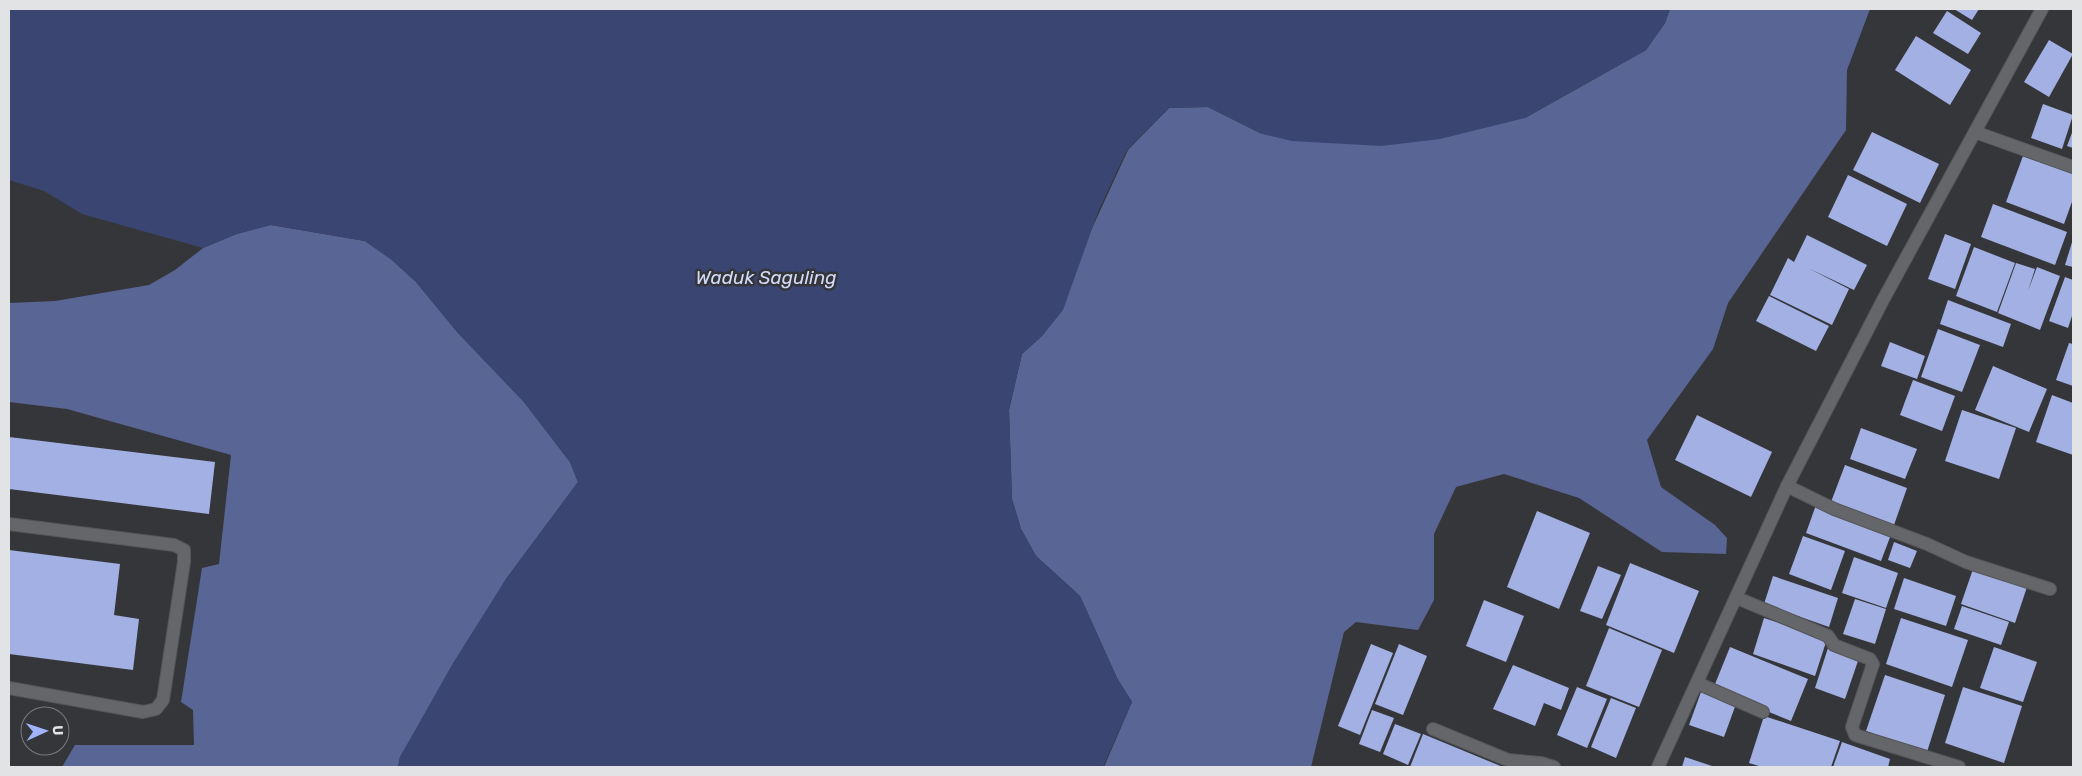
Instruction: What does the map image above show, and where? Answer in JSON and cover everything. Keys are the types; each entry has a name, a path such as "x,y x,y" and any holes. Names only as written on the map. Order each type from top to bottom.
{"street":[{"path":"1658,767 1787,486 1883,300 2042,9"},
{"path":"1974,132 2073,167"},
{"path":"1787,486 1834,509 1927,544 1966,562 2050,589"},
{"path":"9,524 174,544 184,550 184,562 164,700 156,709 143,712 9,688"},
{"path":"1736,598 1828,636 1834,645 1870,660 1873,664 1852,727 1855,735 1959,767"},
{"path":"1697,684 1762,712"},
{"path":"1433,729 1508,760 1541,763 1554,767"}],"shaded area":[{"path":"1670,9 1870,9 1847,70 1846,130 1728,303 1713,349 1647,440 1661,487 1715,525 1727,538 1726,554 1662,552 1579,498 1504,474 1456,487 1434,534 1434,600 1418,630 1356,622 1344,632 1311,767 1104,767 1132,702 1117,678 1080,596 1036,556 1021,529 1012,499 1009,410 1022,354 1043,335 1128,150 1169,108 1208,107 1262,134 1525,118 1646,50 1665,23"},
{"path":"271,225 365,241 392,260 416,282 458,333 524,402 570,462 578,482 506,579 400,757 398,767 62,767 75,745 194,745 193,710 181,702 202,568 219,564 231,455 67,409 9,402 9,303 55,301 149,285 175,270 203,248 236,234"}],"water":[{"name":"Waduk Saguling","path":"9,9 1670,9 1665,23 1646,50 1525,118 1440,139 1381,146 1292,141 1262,134 1208,107 1169,108 1127,150 1098,212 1063,310 1043,335 1022,354 1009,410 1012,499 1021,529 1036,556 1080,596 1117,678 1132,702 1103,767 398,767 400,757 453,663 506,579 578,482 570,462 524,402 458,333 416,282 392,260 365,241 271,225 237,234 203,248 82,214 44,191 9,180"}],"building":[{"path":"1954,9 1979,9 1972,20"},
{"path":"1947,11 1981,33 1968,54 1933,33"},
{"path":"1916,36 1971,70 1950,105 1895,70"},
{"path":"2049,40 2073,54 2049,97 2024,82"},
{"path":"2043,104 2073,115 2062,149 2031,138"},
{"path":"2073,130 2073,148 2067,146"},
{"path":"1872,132 1939,164 1920,203 1853,170"},
{"path":"2023,156 2073,174 2073,199 2064,224 2006,202"},
{"path":"1848,175 1907,204 1887,246 1828,217"},
{"path":"1993,204 2067,232 2055,265 1981,237"},
{"path":"1945,234 1971,244 1955,289 1928,279"},
{"path":"1807,235 1867,265 1854,290 1808,268 1849,289 1832,325 1770,295 1788,258 1794,262"},
{"path":"2073,239 2073,267 2065,265"},
{"path":"1974,247 2015,263 1997,312 1956,296"},
{"path":"2016,263 2035,269 2028,291 2037,267 2060,276 2040,330 1998,313"},
{"path":"2065,277 2073,280 2073,313 2068,328 2049,321"},
{"path":"1769,296 1829,326 1816,351 1756,321"},
{"path":"1948,300 2011,324 2003,347 1940,324"},
{"path":"1938,329 1980,345 1962,392 1921,377"},
{"path":"1890,342 1925,356 1917,379 1881,366"},
{"path":"2069,343 2073,344 2073,386 2056,380"},
{"path":"1993,366 2047,389 2029,432 1975,410"},
{"path":"1913,380 1955,396 1942,431 1900,415"},
{"path":"2052,395 2073,403 2073,455 2036,442"},
{"path":"1962,410 2016,428 1999,479 1945,461"},
{"path":"1697,415 1772,452 1751,497 1675,460"},
{"path":"1861,428 1917,449 1905,479 1850,459"},
{"path":"9,437 215,462 209,514 9,489"},
{"path":"1845,465 1907,488 1894,525 1831,502"},
{"path":"1816,505 1892,532 1881,561 1806,533"},
{"path":"1537,511 1590,533 1559,609 1507,587"},
{"path":"1803,536 1845,551 1831,590 1789,574"},
{"path":"1894,542 1917,551 1910,568 1888,560"},
{"path":"9,550 120,564 114,615 139,619 133,670 9,654"},
{"path":"1854,557 1898,573 1886,608 1842,593"},
{"path":"1630,563 1699,591 1674,653 1606,625"},
{"path":"1598,566 1621,575 1602,619 1580,611"},
{"path":"1973,569 2027,587 2015,623 1961,604"},
{"path":"1773,576 1838,598 1829,627 1764,604"},
{"path":"1904,578 1956,596 1946,626 1894,609"},
{"path":"1855,599 1886,609 1875,644 1843,634"},
{"path":"1484,600 1524,616 1506,662 1466,646"},
{"path":"1962,606 2009,622 2001,645 1954,629"},
{"path":"1764,618 1827,639 1815,676 1753,654"},
{"path":"1901,618 1968,640 1952,687 1886,664"},
{"path":"1609,628 1662,650 1639,707 1586,686"},
{"path":"1371,644 1393,653 1360,735 1338,726"},
{"path":"1399,644 1427,656 1403,715 1375,704"},
{"path":"1730,647 1808,679 1791,721 1713,689"},
{"path":"1994,647 2037,662 2023,702 1980,688"},
{"path":"1828,648 1859,658 1845,699 1815,688"},
{"path":"1513,665 1569,688 1561,710 1544,703 1535,726 1493,709"},
{"path":"1885,675 1945,695 1927,752 1866,731"},
{"path":"1577,687 1607,699 1587,748 1557,735"},
{"path":"1963,687 2022,706 2004,763 1945,743"},
{"path":"1701,692 1736,704 1724,737 1689,725"},
{"path":"1611,698 1636,708 1616,758 1591,747"},
{"path":"1372,710 1394,718 1380,752 1359,744"},
{"path":"1764,716 1840,741 1831,767 1762,767 1749,763"},
{"path":"1395,724 1421,734 1408,765 1383,754"},
{"path":"1423,734 1503,767 1410,767"},
{"path":"1842,742 1890,759 1888,767 1833,767"},
{"path":"1685,757 1715,767 1682,767"}]}
